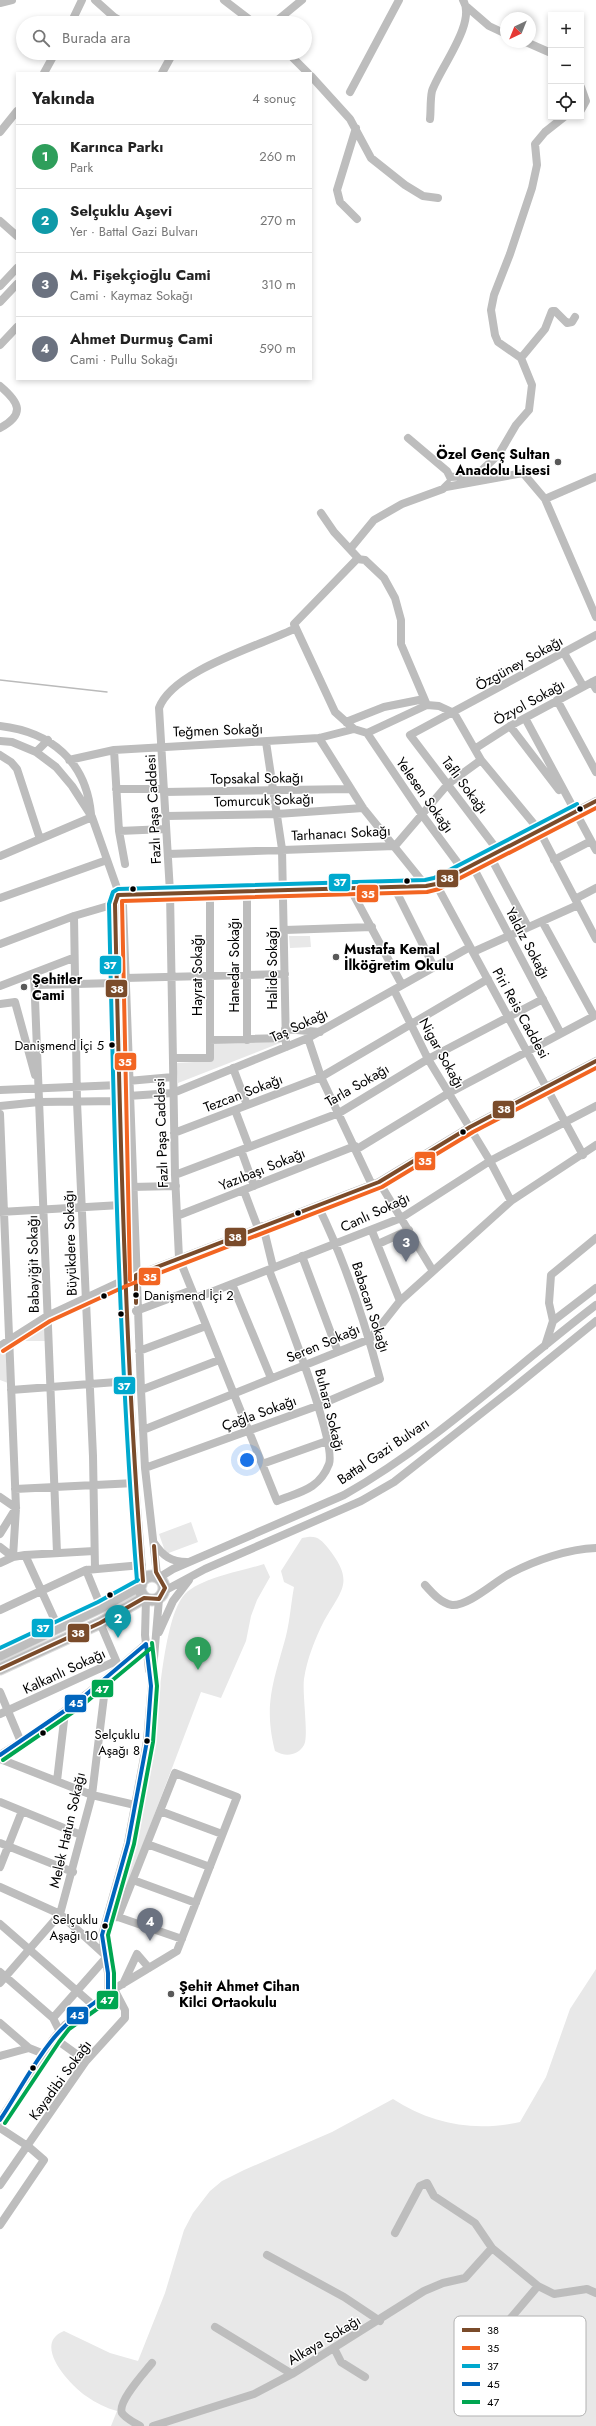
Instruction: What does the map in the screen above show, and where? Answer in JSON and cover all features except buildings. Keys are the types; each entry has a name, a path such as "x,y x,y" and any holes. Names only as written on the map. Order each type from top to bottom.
{"main road":[{"path":"0,1655 101,1607 142,1583 150,1576 159,1576 162,1595 145,1599 100,1623 0,1669"},
{"path":"142,1583 140,1590 145,1599"}],"street":[{"path":"0,3 12,0"},
{"path":"74,16 82,0"},
{"path":"95,0 113,16"},
{"path":"224,0 245,16"},
{"path":"283,16 302,0"},
{"path":"350,92 399,0"},
{"path":"465,4 489,26 500,31"},
{"path":"430,119 432,92 466,21 465,4"},
{"path":"536,46 548,52"},
{"path":"45,72 51,60"},
{"path":"163,72 169,60"},
{"path":"295,60 307,72"},
{"path":"312,77 356,128 359,139 371,158 388,173 423,196 438,198"},
{"path":"584,95 586,101 584,105"},
{"path":"0,132 15,117"},
{"path":"450,477 468,476 479,473 499,454 516,425 529,410 532,385 521,358 498,342 495,335 491,310 494,294 510,254 532,188 537,165 536,144 544,132 560,120"},
{"path":"356,128 337,190 340,202 357,219"},
{"path":"0,221 16,235"},
{"path":"0,286 16,269"},
{"path":"0,302 16,285"},
{"path":"521,358 545,329 552,311 556,311 567,323 572,322 575,317"},
{"path":"0,345 16,328"},
{"path":"0,386 16,403 17,410 11,422 0,428"},
{"path":"408,438 447,471 450,477 446,487"},
{"path":"351,548 374,520 402,504 446,487 523,473 545,499 596,617"},
{"path":"545,499 596,477"},
{"path":"321,513 334,532 360,559 367,562 384,578 395,598 401,620 401,644 426,702"},
{"path":"360,559 354,561 294,624 335,712 354,729 368,733 426,702"},
{"name":"Fazlı Paşa Caddesi","path":"277,1501 179,1258 172,1058 170,892 163,746 159,727 160,708 168,692 195,672 296,628"},
{"name":"Özgüney Sokağı","path":"410,735 454,713 596,635"},
{"path":"564,652 583,686"},
{"name":"Özyol Sokağı","path":"476,748 510,726 583,686 595,683"},
{"path":"558,700 596,772"},
{"path":"346,722 384,707 426,702 454,713 476,748 481,760 539,830 595,935"},
{"path":"525,718 578,810 596,850"},
{"path":"0,726 30,731 48,740 70,760 82,776 87,789 92,816 118,895 123,905 131,1187 140,1390 145,1468 159,1576"},
{"path":"510,726 578,810"},
{"name":"Teğmen Sokağı","path":"70,760 114,750 319,738 354,729"},
{"name":"Yelesen Sokağı","path":"368,733 423,816 463,870"},
{"name":"Taflı Sokağı","path":"410,735 498,852"},
{"path":"319,738 363,808 426,886"},
{"path":"36,752 48,740"},
{"path":"0,741 12,742 36,752 56,767 72,786 92,816"},
{"name":"Halide Sokağı","path":"266,742 282,849 285,930 286,1047"},
{"path":"114,750 119,831 125,864"},
{"path":"0,755 11,762 17,769 40,839"},
{"name":"Tarhanacı Sokağı","path":"168,854 395,846 423,816 448,784 481,760"},
{"name":"Topsakal Sokağı","path":"116,789 273,791 351,789"},
{"path":"118,895 170,892 426,886 436,884 596,800"},
{"name":"Tomurcuk Sokağı","path":"166,816 277,814 363,808"},
{"path":"0,856 92,816"},
{"path":"119,831 166,830"},
{"path":"554,860 591,841"},
{"path":"490,856 528,927"},
{"path":"0,898 107,860"},
{"name":"Yaldız Sokağı","path":"472,865 560,1032"},
{"name":"Piri Reis Caddesi","path":"436,884 566,1121 583,1155"},
{"path":"394,887 434,967"},
{"path":"350,888 402,985"},
{"name":"Taş Sokağı","path":"128,1096 173,1093 308,1038 434,967 471,949 510,935 542,921 577,902 596,888"},
{"name":"Hanedar Sokağı","path":"247,890 247,1040"},
{"name":"Hayrat Sokağı","path":"172,1058 210,1058 210,891"},
{"path":"118,895 115,904 116,983 124,1280 142,1583"},
{"path":"0,944 74,916 115,904"},
{"name":"Büyükdere Sokağı","path":"74,916 73,958 76,1102 83,1208 95,1569"},
{"path":"542,921 595,1015"},
{"path":"285,930 372,927"},
{"path":"0,986 73,958"},
{"name":"Babayiğit Sokağı","path":"34,974 36,985 38,1088 45,1210 47,1316 57,1554"},
{"path":"125,978 285,974"},
{"name":"Tezcan Sokağı","path":"174,1133 321,1077 488,979"},
{"path":"36,985 116,983"},
{"name":"Nigar Sokağı","path":"394,990 428,1059 470,1126 511,1201"},
{"name":"Tarla Sokağı","path":"175,1175 339,1113 428,1059 543,999"},
{"path":"0,1004 15,1002 38,1088"},
{"name":"Yazıbaşı Sokağı","path":"177,1216 356,1147 449,1093 560,1032 595,1015"},
{"path":"285,1029 320,1032"},
{"path":"210,1040 286,1038"},
{"path":"308,1038 321,1077 356,1147 376,1183 410,1230 433,1271"},
{"path":"0,1346 47,1316 124,1280 376,1183 470,1126 546,1085 596,1061"},
{"path":"233,1068 247,1105"},
{"path":"128,1081 173,1077"},
{"path":"0,1090 119,1085"},
{"path":"0,1106 39,1102 119,1100"},
{"name":"Canlı Sokağı","path":"136,1311 232,1284 302,1256 372,1231 401,1218 490,1161 596,1106"},
{"path":"235,1110 254,1186"},
{"path":"0,1114 3,1248 9,1340 16,1508 13,1557"},
{"name":"Seren Sokağı","path":"143,1430 370,1339 400,1301 511,1201 596,1146"},
{"path":"131,1187 176,1186"},
{"name":"Buhara Sokağı","path":"244,1191 260,1227 271,1269 305,1366 327,1441 329,1463 314,1487 277,1501"},
{"path":"2,1212 122,1205"},
{"name":"Babacan Sokağı","path":"318,1206 336,1244 370,1339 380,1379"},
{"path":"378,1244 410,1230"},
{"path":"372,1231 400,1301"},
{"path":"544,1347 553,1321 549,1303 551,1275 596,1238"},
{"path":"302,1256 338,1352"},
{"path":"232,1284 271,1378"},
{"path":"553,1321 596,1288"},
{"name":"Battal Gazi Bulvarı","path":"159,1576 344,1495 371,1480 458,1418 596,1305"},
{"name":"Battal Gazi Bulvarı","path":"162,1595 195,1574 361,1501 394,1482 596,1320"},
{"path":"139,1351 206,1326"},
{"path":"140,1390 219,1360"},
{"name":"Çağla Sokağı","path":"145,1468 317,1406 380,1379"},
{"path":"11,1390 130,1381"},
{"path":"262,1464 327,1441"},
{"path":"15,1489 135,1483"},
{"path":"0,1497 16,1508"},
{"path":"0,1534 16,1508"},
{"path":"154,1543 167,1558 177,1562 190,1562"},
{"path":"0,1547 13,1557"},
{"path":"425,1586 436,1597 445,1602 460,1604 505,1576 530,1564 574,1551 596,1548"},
{"path":"0,1563 13,1557 25,1555 94,1551"},
{"path":"25,1555 58,1627"},
{"path":"0,1610 86,1570 142,1565"},
{"path":"86,1570 101,1607"},
{"path":"155,1642 165,1616 173,1601 195,1574"},
{"path":"112,1989 104,1957 102,1935 128,1843 136,1805 147,1741 155,1642 162,1595"},
{"path":"145,1599 146,1644 151,1686"},
{"path":"100,1623 118,1665"},
{"path":"0,1755 65,1712 106,1680 118,1665 146,1644"},
{"name":"Kalkanlı Sokağı","path":"0,1714 118,1665"},
{"name":"Melek Hatun Sokağı","path":"60,1914 73,1872 92,1795 106,1680"},
{"path":"0,1692 21,1742"},
{"path":"57,1781 65,1712"},
{"path":"0,1759 92,1795 136,1805"},
{"path":"0,2120 65,2025 105,1996 112,1989 124,1984 177,1950 236,1797 175,1773 118,1917"},
{"path":"0,1802 81,1835"},
{"path":"0,1867 22,1811"},
{"path":"160,1811 222,1834"},
{"path":"0,1843 73,1872"},
{"path":"147,1844 210,1867"},
{"path":"133,1880 196,1903"},
{"path":"0,1887 60,1914 104,1957"},
{"path":"60,1914 2,1977 53,2018 57,2035 86,2061"},
{"path":"107,1918 118,1917 182,1938"},
{"path":"0,1924 93,2005"},
{"path":"124,1984 137,1954 150,1968"},
{"path":"53,2018 104,1957"},
{"name":"Kayadibi Sokağı","path":"0,2186 29,2147 86,2061 125,2018 125,2010 112,1989"},
{"path":"0,2023 29,2048 44,2054"},
{"path":"0,2056 29,2048"},
{"path":"0,2128 29,2147 43,2158 44,2162 0,2225"},
{"path":"395,2233 420,2186 426,2183 434,2196 475,2223 492,2248 538,2286 554,2294 587,2289 596,2293"},
{"name":"Alkaya Sokağı","path":"153,2426 254,2394 292,2374 380,2321 424,2291 465,2278 492,2248"},
{"path":"267,2255 344,2297 380,2321"},
{"path":"513,2316 538,2286"},
{"path":"215,2327 292,2374"},
{"path":"334,2348 341,2362 365,2378"},
{"path":"140,2426 124,2416 122,2408 126,2397 152,2363"}],"shaded area":[{"path":"289,936 310,936 311,947 290,948"},
{"path":"280,1041 280,1043 178,1083 176,1063 213,1061 214,1043"},
{"path":"44,1321 47,1341 16,1341 16,1339"},
{"path":"7,1343 8,1383 0,1380 0,1347"},
{"path":"191,1522 198,1542 166,1554 159,1534"},
{"path":"302,1538 317,1538 328,1548 341,1569 343,1585 336,1601 324,1621 307,1664 304,1679 306,1733 304,1745 295,1753 287,1755 275,1751 270,1720 270,1706 274,1680 287,1630 294,1587 284,1582 281,1571"},
{"path":"264,1564 270,1577 257,1600 251,1616 246,1641 221,1698 201,1692 118,1910 115,1914 144,1797 152,1757 166,1647 177,1606 185,1594 192,1588 211,1579"},
{"path":"596,1969 596,2426 111,2426 117,2411 101,2405 79,2391 57,2365 51,2345 55,2337 64,2331 110,2353 138,2361 165,2293 184,2230 193,2213 210,2191 222,2181 332,2132 393,2099 422,2115 454,2124 486,2126 520,2122 546,2077 570,2009"}],"waterway":[{"path":"0,680 107,692"}],"transit line":[{"name":"38","path":"143,1581 132,1412 124,1243 115,904 118,895 426,886 436,884 596,801"},
{"name":"37","path":"137,1581 126,1412 118,1243 109,904 113,892 118,889 425,880 434,878 577,804"},
{"name":"35","path":"130,1280 122,901 427,892 439,889 596,808"},
{"name":"38","path":"136,1303 136,1275 379,1182 470,1127 596,1061"},
{"name":"35","path":"3,1351 50,1321 126,1286 382,1187 473,1132 596,1068"},
{"name":"38","path":"0,1669 100,1623 144,1598 159,1599 165,1588 156,1572 154,1546"},
{"name":"37","path":"0,1648 98,1602 138,1580"},
{"name":"47","path":"5,2123 69,2029 104,2004 114,1992 114,1973 108,1935 134,1844 153,1742 157,1686 152,1643"},
{"name":"45","path":"0,1755 76,1703 146,1644"},
{"name":"45","path":"0,2120 39,2058 56,2035 70,2021 108,1991 108,1973 102,1935 128,1843 147,1741 151,1686 146,1644"},
{"name":"47","path":"3,1760 79,1708 150,1649"}],"place":[{"name":"Özel Genç Sultan Anadolu Lisesi","path":"558,462"},
{"name":"Mustafa Kemal İlköğretim Okulu","path":"336,957"},
{"name":"Şehitler Cami","path":"24,987"},
{"name":"Danişmend İçi 5","path":"112,1045"},
{"name":"M. Fişekçioğlu Cami","path":"406,1262"},
{"name":"Danişmend İçi 2","path":"136,1295"},
{"name":"Selçuklu Aşevi","path":"118,1638"},
{"name":"Karınca Parkı","path":"198,1670"},
{"name":"Selçuklu Aşağı 8","path":"147,1741"},
{"name":"Selçuklu Aşağı 10","path":"105,1926"},
{"name":"Ahmet Durmuş Cami","path":"150,1941"},
{"name":"Şehit Ahmet Cihan Kilci Ortaokulu","path":"171,1994"}]}
